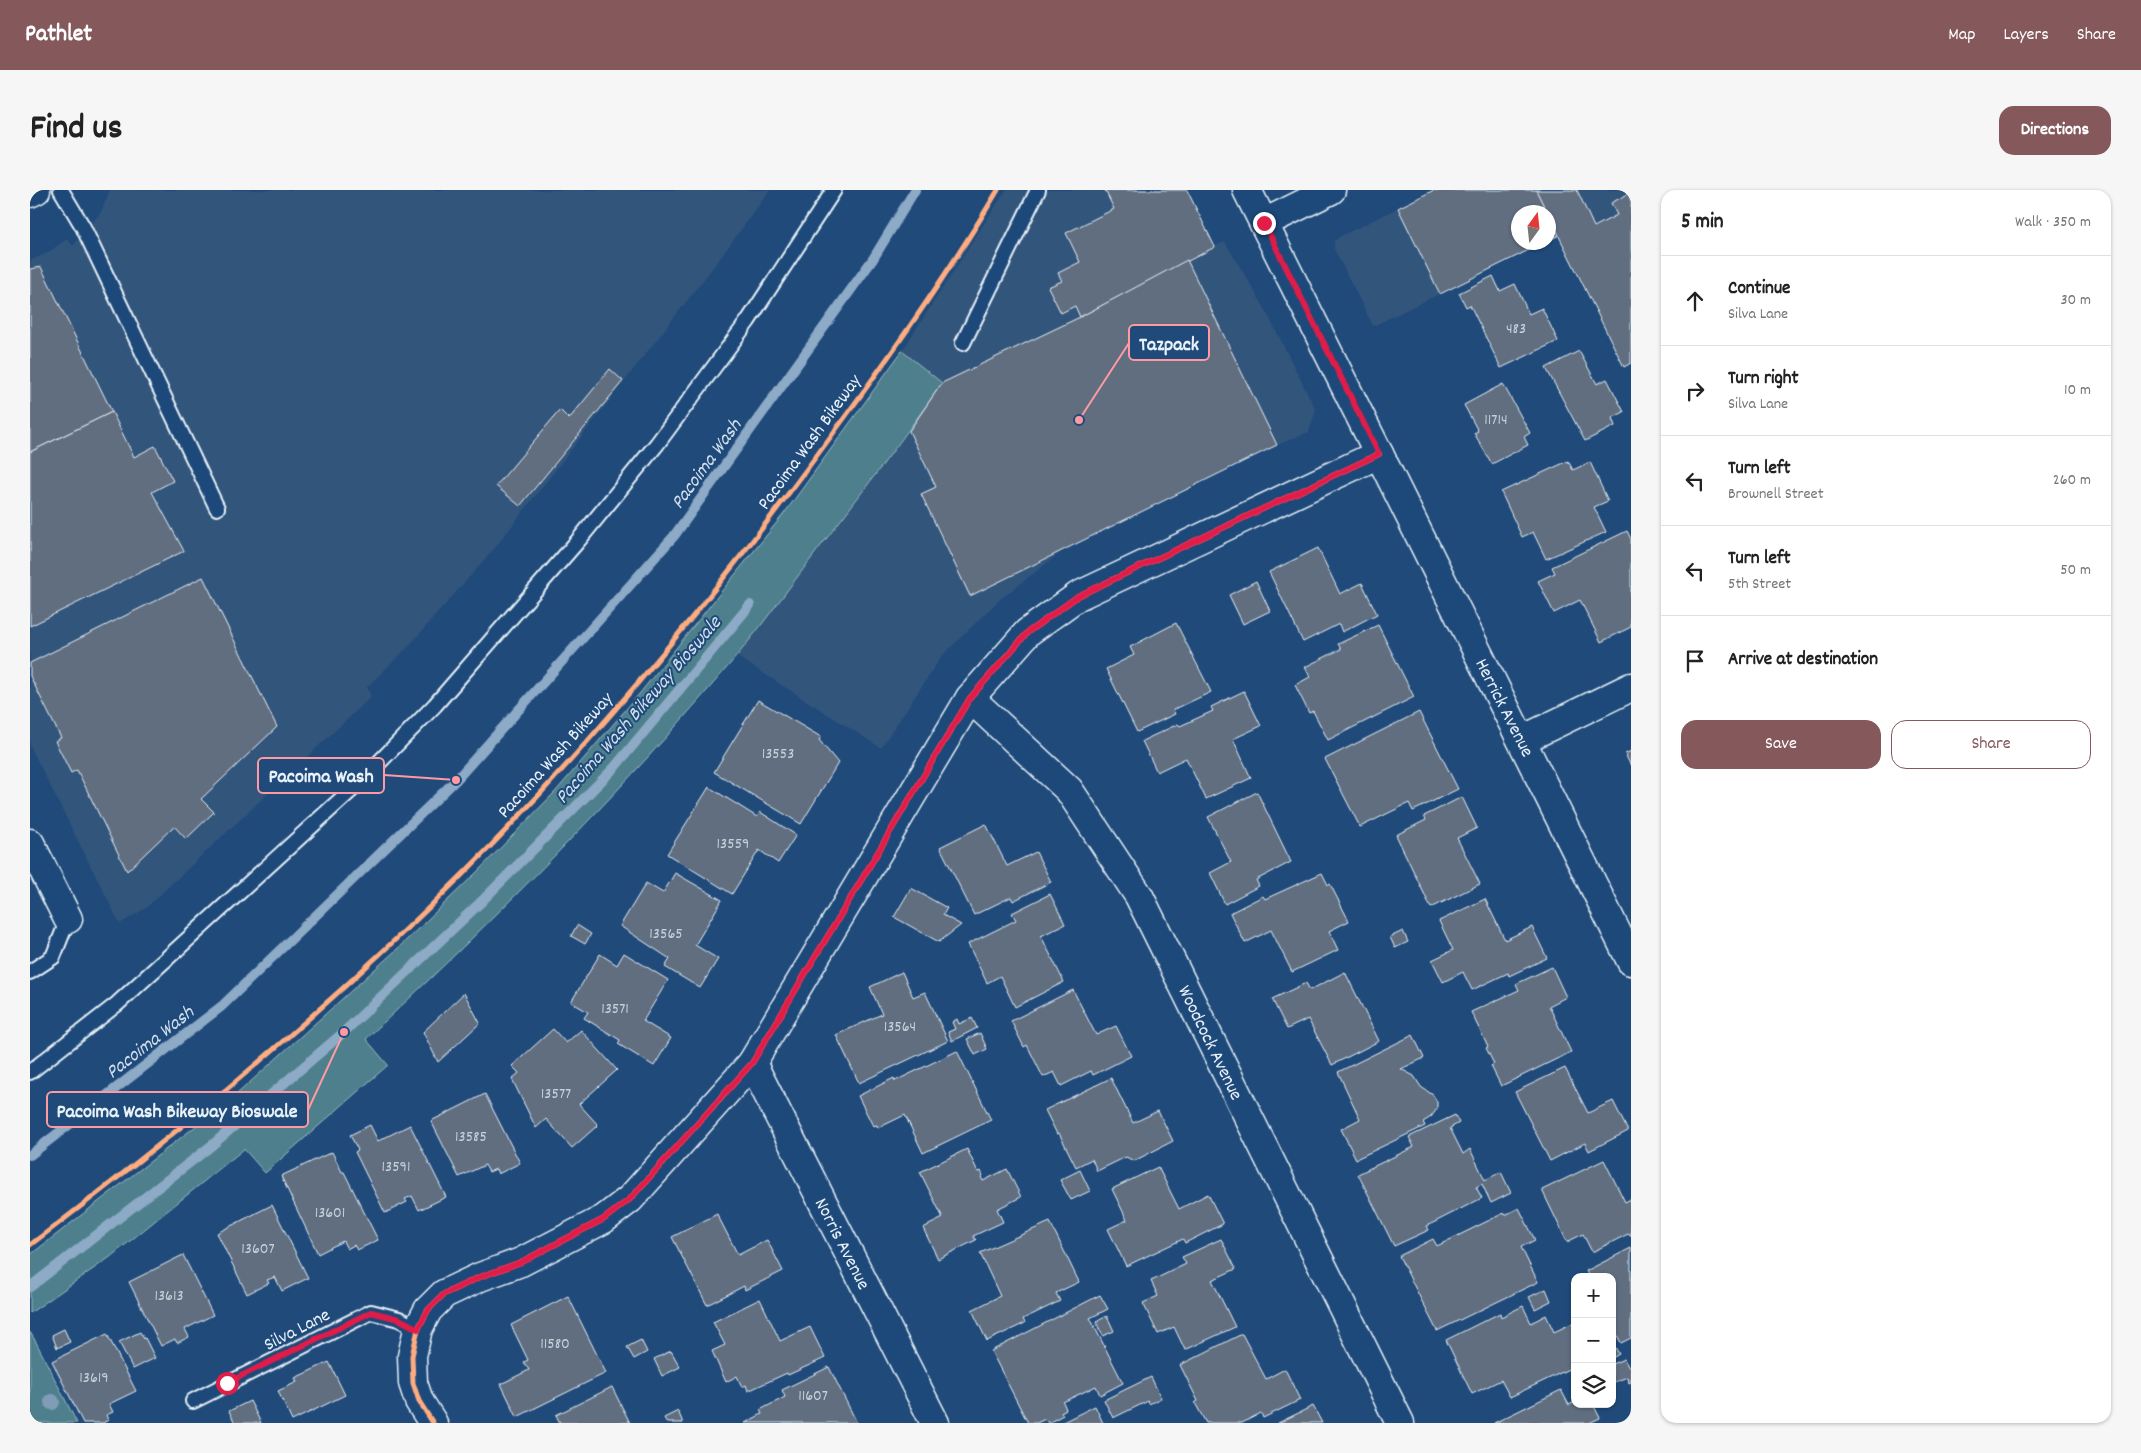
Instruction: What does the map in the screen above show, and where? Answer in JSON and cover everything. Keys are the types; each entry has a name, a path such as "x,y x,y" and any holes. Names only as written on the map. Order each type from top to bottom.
{"street":[{"path":"30,193 36,190"},
{"name":"Herrick Avenue","path":"1247,190 1631,961"},
{"path":"1264,223 1331,190"},
{"path":"433,1423 419,1401 413,1383 412,1356 418,1329 428,1310 444,1294 480,1277 521,1262 596,1223 630,1199 752,1063 970,698 1028,632 1078,596 1379,454"},
{"path":"1522,740 1631,687"},
{"name":"Woodcock Avenue","path":"970,698 1069,790 1139,896 1400,1423"},
{"path":"30,843 68,919"},
{"name":"Norris Avenue","path":"752,1063 935,1423"}],"lane":[{"path":"61,190 83,227 217,508"},
{"path":"30,1072 117,1004 360,782 435,705 570,550 657,444 748,322 834,190"},
{"path":"963,343 1038,190"},
{"path":"30,972 53,957 68,919"},
{"name":"Silva Lane","path":"193,1401 371,1312 399,1319 418,1329"}],"shaded area":[{"path":"110,190 770,190 721,257 494,549 407,648 367,687 371,697 146,908 120,924 30,746 30,261 47,253 67,239 73,246 101,212"},
{"path":"1006,190 1187,190 1215,246 1225,242 1263,305 1316,410 1309,432 1277,445 1065,549 998,601 941,657 881,748 736,656 909,431 942,383 902,351"},
{"path":"1434,190 1631,190 1631,363 1624,367 1559,236 1556,238 1556,205 1511,205 1511,250 1530,250 1373,326 1334,249 1334,241"}],"green space":[{"path":"902,351 942,383 879,470 736,657 648,757 557,854 366,1039 388,1065 265,1173 244,1149 109,1258 30,1313 30,1255 237,1094 395,951 477,872 556,791 640,693 786,511"},
{"path":"30,1332 36,1342 77,1423 30,1423"}],"building":[{"path":"1105,190 1187,190 1215,247 1080,317 1075,306 1061,313 1048,287 1062,281 1058,273 1080,262 1066,233 1114,209"},
{"path":"1434,190 1536,190 1544,205 1511,205 1511,250 1529,250 1440,294 1398,208"},
{"path":"1536,190 1577,190 1594,227 1617,215 1611,203 1628,194 1631,201 1631,363 1624,367 1556,230 1556,205 1543,205"},
{"path":"1187,260 1277,445 970,596 921,494 936,487 909,431 942,383 1080,317"},
{"path":"41,267 112,412 30,452 30,269"},
{"path":"1493,276 1500,291 1515,284 1529,314 1542,308 1558,341 1501,368 1470,305 1466,307 1459,293"},
{"path":"1579,351 1597,384 1607,379 1624,412 1612,418 1615,426 1585,441 1546,368"},
{"path":"610,369 623,381 520,506 496,486 560,410 569,419"},
{"path":"1503,384 1530,433 1524,437 1528,445 1492,464 1474,433 1478,431 1464,405"},
{"path":"112,412 134,457 155,446 173,481 152,492 184,551 30,626 30,452"},
{"path":"1568,461 1573,470 1590,462 1608,501 1594,507 1606,532 1546,559 1533,532 1522,537 1501,492"},
{"path":"1627,531 1631,539 1631,627 1601,642 1580,600 1554,613 1538,581 1555,573 1552,567"},
{"path":"1318,548 1340,594 1362,583 1377,614 1342,632 1339,624 1303,642 1269,572"},
{"path":"203,577 277,727 201,799 214,812 186,839 174,826 127,871 77,770 71,773 55,741 61,738 30,676 30,663"},
{"path":"1256,581 1270,611 1243,624 1229,595"},
{"path":"1176,623 1211,692 1173,710 1175,714 1137,732 1106,669 1134,655 1130,647"},
{"path":"1378,625 1414,697 1328,740 1313,711 1309,713 1295,685 1310,677 1305,667 1341,649 1338,644"},
{"path":"1244,691 1261,726 1233,739 1251,778 1206,799 1186,758 1157,772 1142,741 1178,724 1180,726 1213,711 1211,707"},
{"path":"758,700 821,737 819,740 838,763 801,824 714,772"},
{"path":"1419,712 1458,789 1413,811 1409,803 1360,827 1325,759"},
{"path":"1631,751 1631,766 1625,754"},
{"path":"709,787 757,817 760,812 796,835 778,863 759,850 732,894 667,854"},
{"path":"1257,792 1291,862 1256,880 1259,886 1225,904 1210,873 1231,862 1208,817"},
{"path":"1462,797 1477,828 1457,838 1480,884 1431,908 1396,835 1426,820 1424,816"},
{"path":"986,824 1007,866 1036,852 1051,882 1013,901 1011,897 974,915 940,847"},
{"path":"675,873 722,900 695,945 718,959 700,988 665,967 670,959 620,926 646,883 663,893"},
{"path":"1322,873 1328,885 1330,884 1349,921 1329,931 1338,950 1292,972 1271,930 1245,943 1230,913 1263,896 1265,899"},
{"path":"911,888 947,908 943,915 961,925 939,942 894,917"},
{"path":"1050,894 1065,924 1041,936 1064,982 1015,1007 1000,976 987,983 968,944 1016,920 1012,913"},
{"path":"1485,899 1505,940 1532,927 1547,958 1509,976 1508,973 1472,990 1463,972 1443,982 1432,960 1453,950 1439,921"},
{"path":"577,925 591,934 585,944 571,936"},
{"path":"1403,931 1408,942 1395,948 1390,937"},
{"path":"624,953 668,980 643,1021 671,1038 654,1066 618,1044 620,1040 584,1018 588,1012 571,1002 600,954 617,965"},
{"path":"1552,967 1566,997 1549,1006 1571,1052 1501,1086 1491,1066 1494,1064 1486,1048 1488,1047 1471,1012 1519,990 1516,984"},
{"path":"902,972 913,997 925,992 948,1041 859,1083 836,1035 882,1014 870,987"},
{"path":"1345,972 1379,1041 1332,1065 1308,1019 1287,1029 1272,999 1306,983 1310,990"},
{"path":"1073,990 1096,1035 1116,1026 1131,1056 1093,1075 1091,1071 1061,1086 1054,1072 1043,1077 1027,1045 1024,1047 1011,1021"},
{"path":"464,993 480,1023 438,1062 423,1032"},
{"path":"972,1018 977,1028 952,1041 948,1032 955,1029 952,1022 957,1019 959,1024"},
{"path":"553,1029 566,1043 581,1030 617,1070 579,1104 598,1125 572,1148 546,1119 536,1128 512,1079 519,1073 512,1066"},
{"path":"980,1033 987,1049 975,1055 967,1039"},
{"path":"1413,1035 1424,1058 1401,1069 1414,1076 1421,1087 1433,1095 1437,1102 1437,1109 1431,1117 1423,1122 1425,1126 1356,1159 1341,1129 1360,1119 1338,1072"},
{"path":"957,1051 991,1120 923,1153 905,1115 878,1128 877,1125 873,1126 858,1096 894,1078 895,1081"},
{"path":"1565,1068 1588,1113 1613,1101 1628,1131 1589,1151 1585,1143 1550,1161 1515,1092"},
{"path":"1111,1078 1133,1123 1158,1111 1173,1141 1134,1161 1126,1157 1097,1171 1092,1159 1076,1167 1045,1110"},
{"path":"485,1094 520,1163 498,1174 496,1169 489,1172 485,1165 459,1177 431,1121"},
{"path":"1455,1115 1459,1123 1450,1128 1463,1154 1470,1149 1485,1180 1501,1172 1511,1193 1491,1203 1482,1184 1476,1187 1482,1198 1427,1226 1429,1230 1394,1246 1358,1174 1414,1147 1409,1137"},
{"path":"370,1125 378,1141 410,1125 446,1197 419,1210 412,1196 405,1199 407,1202 385,1213 355,1152 358,1150 350,1135"},
{"path":"967,1149 978,1172 981,1171 983,1181 1007,1169 1021,1197 997,1209 1003,1222 973,1236 976,1240 938,1259 923,1228 943,1218 920,1172"},
{"path":"332,1152 378,1240 357,1250 354,1245 347,1249 343,1241 318,1254 281,1176"},
{"path":"1604,1160 1625,1202 1631,1199 1631,1237 1628,1234 1592,1252 1583,1234 1567,1242 1542,1190"},
{"path":"1158,1167 1179,1209 1208,1194 1223,1224 1185,1243 1183,1239 1126,1266 1108,1229 1127,1220 1112,1189"},
{"path":"1080,1170 1090,1191 1071,1200 1060,1180"},
{"path":"272,1205 308,1278 282,1291 275,1277 267,1280 269,1283 247,1294 217,1233"},
{"path":"1519,1208 1535,1240 1521,1247 1538,1282 1437,1331 1399,1256 1433,1239 1437,1246 1504,1213 1505,1215"},
{"path":"717,1214 738,1255 767,1240 783,1271 745,1290 744,1286 707,1305 672,1237"},
{"path":"1050,1222 1079,1282 1056,1293 1060,1301 1023,1319 1025,1323 987,1341 972,1310 1000,1296 980,1253"},
{"path":"1221,1239 1236,1269 1212,1280 1235,1327 1185,1350 1174,1327 1158,1334 1143,1303 1158,1296 1151,1281 1186,1264 1182,1257"},
{"path":"1631,1248 1631,1338 1621,1343 1616,1333 1616,1273 1587,1273 1586,1271"},
{"path":"183,1255 213,1315 185,1329 189,1337 177,1343 175,1339 161,1346 129,1282"},
{"path":"1546,1289 1551,1301 1535,1309 1529,1297"},
{"path":"1100,1295 1108,1309 1090,1318 1123,1383 1100,1395 1096,1386 1063,1402 1066,1409 1061,1412 1063,1415 1048,1423 1045,1419 1037,1423 1028,1423 991,1351"},
{"path":"568,1296 606,1373 517,1417 501,1384 529,1370 524,1362 528,1360 511,1325"},
{"path":"760,1299 780,1341 810,1327 825,1358 748,1391 746,1385 742,1387 737,1376 726,1382 712,1351 725,1345 713,1322"},
{"path":"1523,1306 1531,1323 1546,1315 1554,1332 1571,1324 1571,1368 1510,1397 1501,1380 1472,1394 1446,1340 1500,1313 1501,1317"},
{"path":"1107,1316 1114,1331 1103,1336 1096,1322"},
{"path":"64,1329 70,1342 57,1348 52,1335"},
{"path":"140,1332 155,1358 133,1369 119,1342"},
{"path":"107,1334 136,1391 109,1404 113,1412 106,1415 108,1420 103,1423 83,1423 52,1361"},
{"path":"1242,1334 1266,1379 1285,1369 1300,1400 1263,1418 1261,1413 1242,1423 1206,1423 1195,1403 1198,1401 1180,1365"},
{"path":"641,1340 647,1352 634,1359 627,1347"},
{"path":"671,1351 680,1367 662,1376 654,1359"},
{"path":"1624,1359 1629,1368 1631,1367 1631,1382 1629,1383 1627,1377 1616,1381 1616,1362"},
{"path":"329,1362 345,1395 292,1421 278,1391 297,1382 295,1378"},
{"path":"829,1367 857,1423 745,1423 762,1414 760,1410 785,1397 782,1390"},
{"path":"1151,1377 1161,1398 1149,1404 1148,1401 1113,1418 1104,1400"},
{"path":"612,1387 630,1423 560,1423 556,1415"},
{"path":"1561,1390 1569,1405 1571,1404 1571,1408 1595,1408 1600,1418 1589,1423 1494,1423"},
{"path":"250,1401 261,1423 235,1423 229,1411"},
{"path":"1095,1406 1103,1423 1061,1423"},
{"path":"1313,1406 1322,1423 1278,1423"},
{"path":"678,1411 683,1423 667,1423 664,1418"}],"waterway":[{"name":"Pacoima Wash","path":"30,1155 222,1006 456,780 674,536 873,259 915,190"},
{"name":"Pacoima Wash Bikeway Bioswale","path":"30,1287 211,1146 344,1032 482,901 614,768 750,605"}],"cycle path":[{"name":"Pacoima Wash Bikeway","path":"30,1245 199,1112 308,1020 464,873 560,772 696,613 781,503 914,320 998,190"},
{"path":"433,1423 419,1401 413,1383 412,1356 418,1329 428,1310 444,1294 480,1277 521,1262 604,1219 630,1199 752,1063 970,698 1028,632 1078,596 1379,454"}],"place":[{"name":"Tazpack","path":"1079,420"},
{"name":"Pacoima Wash","path":"456,780"},
{"name":"Pacoima Wash Bikeway Bioswale","path":"344,1032"}],"route":[{"path":"227,1383 371,1312 399,1319 418,1329 428,1310 444,1294 480,1277 521,1262 604,1219 630,1199 752,1063 970,698 1028,632 1078,596 1379,454 1264,223"}]}
